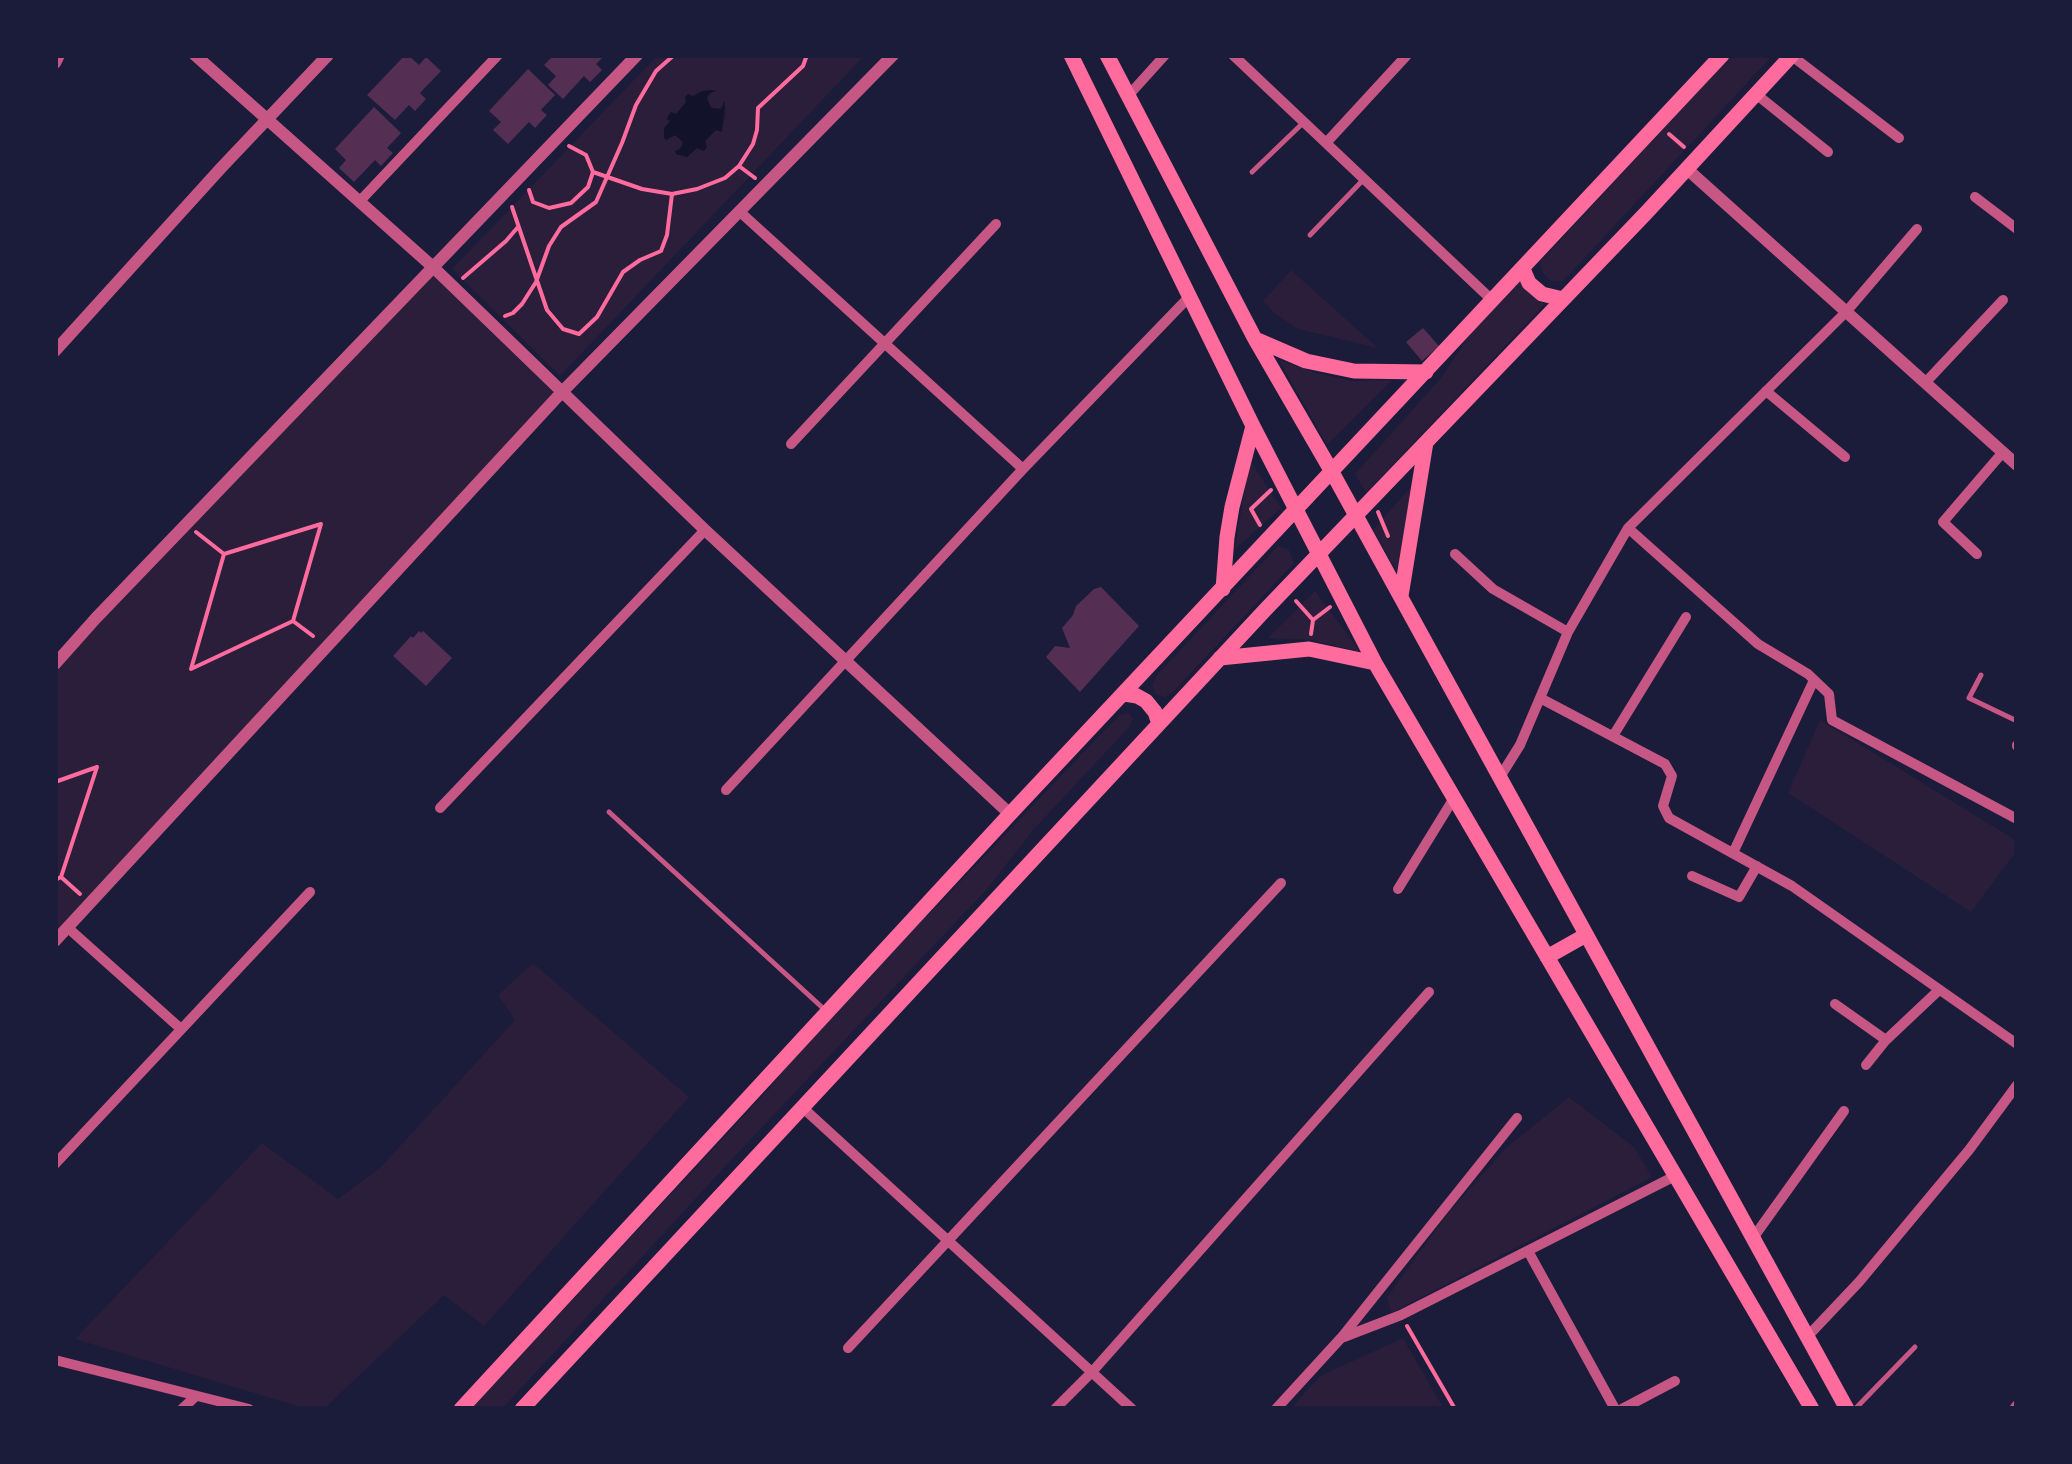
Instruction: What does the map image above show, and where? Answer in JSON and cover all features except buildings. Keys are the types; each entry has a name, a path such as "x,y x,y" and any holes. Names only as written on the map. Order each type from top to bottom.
{"main road":[{"path":"1071,55 1375,664 1812,1409"},
{"path":"1107,55 1255,339 1356,515 1847,1409"},
{"path":"461,1409 1010,814 1722,55"},
{"path":"531,1406 802,1107 1220,658 1792,55"},
{"path":"1522,269 1529,283 1542,294 1563,299"},
{"path":"1255,339 1306,362 1354,370 1426,372"},
{"path":"1223,589 1232,507 1253,426"},
{"path":"1400,596 1426,442"},
{"path":"1220,658 1309,649 1375,664"},
{"path":"1124,694 1146,701 1159,724"},
{"path":"1547,957 1586,935"}],"street":[{"path":"55,64 59,55"},
{"path":"195,55 433,267 560,393 1010,814"},
{"path":"55,352 328,55"},
{"path":"358,202 498,55"},
{"path":"55,664 638,55"},
{"path":"55,941 560,393 893,55"},
{"path":"1128,96 1166,55"},
{"path":"1233,55 1492,301"},
{"path":"1326,143 1407,55"},
{"path":"1792,55 1899,138"},
{"path":"1756,94 1828,152"},
{"path":"1692,164 1846,312 2017,465"},
{"path":"1974,196 2017,229"},
{"path":"739,211 1023,469"},
{"path":"791,444 996,224"},
{"path":"1500,777 1520,745 1568,632 1628,528 1846,312 1918,230"},
{"path":"726,790 1023,469 1190,296"},
{"path":"1925,383 2003,300"},
{"path":"1766,391 1845,456"},
{"path":"1977,554 1943,522 2002,452"},
{"path":"1628,528 1758,644 1814,680 1828,694 1832,720 2017,819"},
{"path":"440,808 705,530"},
{"path":"1455,554 1494,589 1568,632"},
{"path":"1613,736 1686,618"},
{"path":"1733,853 1814,680"},
{"path":"1540,698 1665,764 1672,776 1663,806 1669,818 1792,886 2017,1044"},
{"path":"1398,889 1454,798"},
{"path":"1692,876 1739,897 1757,866"},
{"path":"848,1348 1282,883"},
{"path":"55,1164 310,892"},
{"path":"67,928 182,1030"},
{"path":"1866,1065 1886,1040 1939,990"},
{"path":"1055,1409 1428,992"},
{"path":"1835,1004 1886,1040"},
{"path":"1807,1337 1859,1282 2017,1086"},
{"path":"802,1107 1132,1409"},
{"path":"1753,1238 1844,1111"},
{"path":"1276,1409 1341,1338 1517,1118"},
{"path":"1341,1338 1401,1315 1676,1176"},
{"path":"1528,1250 1618,1409 1675,1382"},
{"path":"55,1360 250,1409"},
{"path":"182,1409 196,1396"}],"lane":[{"path":"1252,172 1304,122"},
{"path":"1310,235 1364,179"},
{"path":"1981,676 1969,698 2017,721"},
{"path":"609,812 828,1012"},
{"path":"1855,1409 1916,1346"}],"path":[{"path":"501,317 522,304 560,227 596,202 636,104 656,71 674,55"},
{"path":"570,146 586,154 594,172 642,189 672,194 726,178 739,166 752,144 758,108 804,66 807,55"},
{"path":"1658,124 1692,164"},
{"path":"739,166 751,175"},
{"path":"529,190 533,202 549,208 571,203 588,186 594,172"},
{"path":"512,207 547,310 562,329 579,334 598,317 623,272 661,252 672,194"},
{"path":"462,279 518,227"},
{"path":"1261,526 1251,509 1270,491"},
{"path":"1382,521 1389,540"},
{"path":"186,524 224,554"},
{"path":"322,524 293,622 191,670 224,554 322,524"},
{"path":"1300,606 1313,620"},
{"path":"1310,640 1313,620 1328,608"},
{"path":"293,622 327,646"},
{"path":"55,782 98,767 58,878 90,903"},
{"path":"1401,1315 1455,1409"}],"shaded area":[{"path":"658,55 865,55 560,376 452,269","holes":["710,93 706,98 711,108 726,106 725,120 704,141 706,144 676,154 683,142 675,135 667,139 671,121 693,96"]},
{"path":"1732,55 1773,55 1563,281 1551,281 1542,272 1540,262"},
{"path":"717,91 707,98 711,108 721,109 725,100 722,132 716,130 705,141 704,151 697,148 687,157 676,154 683,142 675,135 664,138 668,116 671,112 676,114 688,94"},
{"path":"433,267 561,393 55,941 55,668"},
{"path":"1291,270 1378,348 1298,329 1274,313 1263,301"},
{"path":"1520,281 1528,293 1545,304 1366,493 1355,474 1441,378 1470,334"},
{"path":"1279,360 1353,381 1392,380 1327,445"},
{"path":"1250,460 1281,508 1234,550 1242,506"},
{"path":"1411,487 1398,573 1373,530"},
{"path":"1278,546 1289,550 1294,563 1175,690 1165,697 1156,694 1152,685 1157,675"},
{"path":"1315,591 1361,652 1310,640 1268,638"},
{"path":"1129,713 1133,718 1130,726 1034,829 987,889 502,1409 471,1409 767,1091 828,1012 939,904 1120,715"},
{"path":"1820,720 2017,841 2017,850 1971,912 1788,793"},
{"path":"533,963 689,1097 484,1326 444,1295 324,1409 307,1409 75,1339 262,1143 338,1199 380,1168 515,1020 498,995"},
{"path":"1569,1097 1634,1147 1652,1177 1391,1313 1387,1297 1449,1212 1506,1148"},
{"path":"1403,1338 1444,1409 1290,1409 1320,1376"}]}
